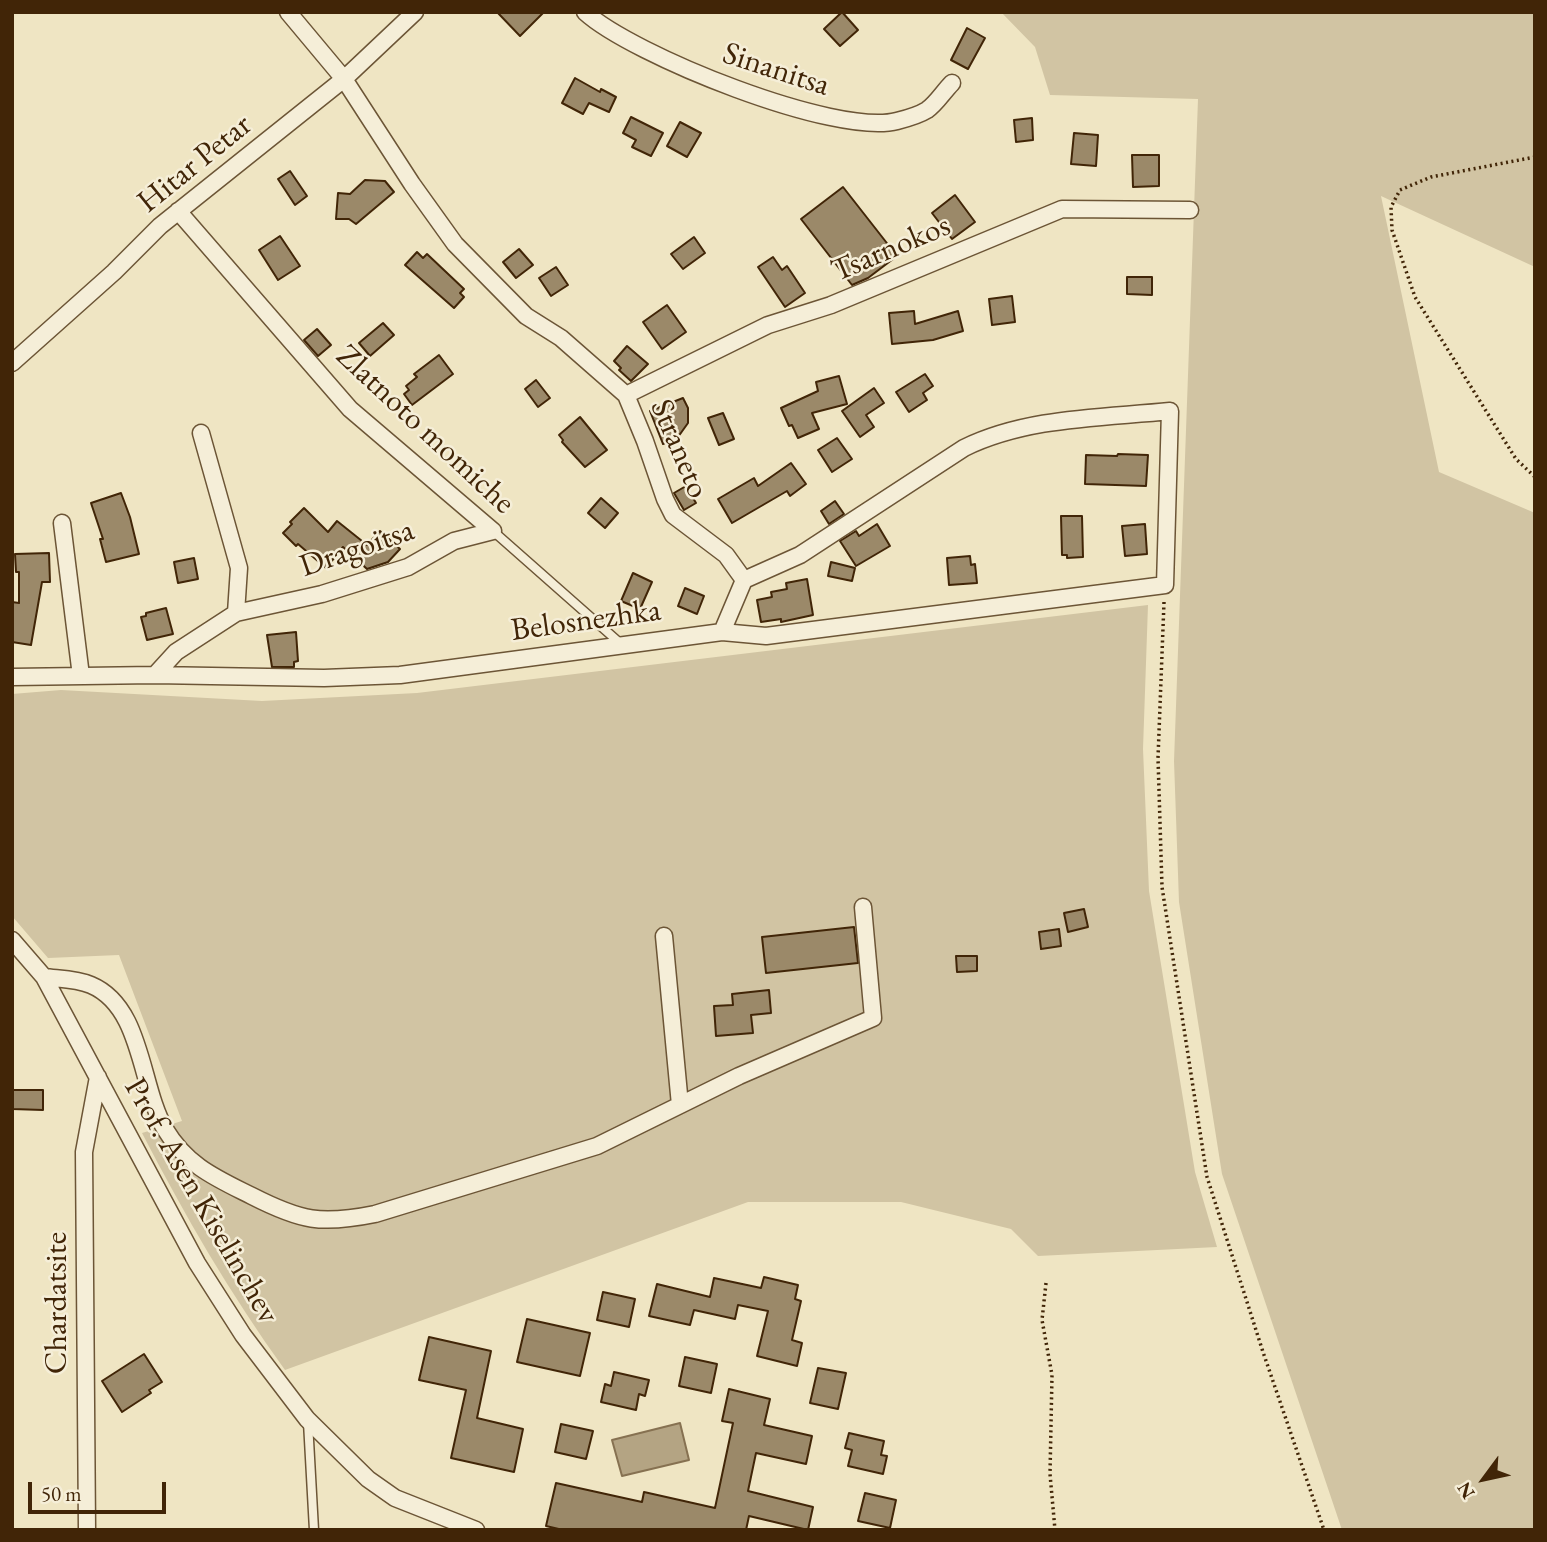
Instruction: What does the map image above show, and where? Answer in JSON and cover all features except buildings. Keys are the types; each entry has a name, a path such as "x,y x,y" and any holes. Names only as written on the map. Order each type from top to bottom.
{"street":[{"name":"Straneto","path":"288,12 344,79 412,184 455,244 526,316 561,338 626,395 673,515 726,555 744,580"},
{"name":"Hitar Petar","path":"12,363 114,272 160,226 344,79 415,12"},
{"name":"Sinanitsa","path":"585,12 664,60 714,81 838,119 872,124 895,121 927,110 952,83"},
{"name":"Tsarnokos","path":"626,395 768,325 831,305 1062,209 1190,210"},
{"name":"Zlatnoto momiche","path":"178,212 350,409 493,531"},
{"path":"722,632 744,580 800,555 986,437 1042,424 1171,411 1164,585"},
{"path":"155,676 176,652 236,613 239,568 201,433"},
{"path":"62,523 81,676"},
{"name":"Dragoitsa","path":"236,613 322,594 408,567 454,541 493,531"},
{"name":"Belosnezhka","path":"12,677 324,678 400,675 722,632 766,636 1164,585"},
{"path":"44,977 93,985 113,1002 132,1033 164,1126 190,1161 206,1173 288,1214 319,1222 344,1220 375,1214 569,1156 626,1133 799,1049 873,1018 863,907"},
{"path":"664,936 680,1105"},
{"name":"Prof. Asen Kiselinchev","path":"12,940 44,977 197,1263 243,1335 307,1419 368,1479 395,1498 476,1530"},
{"name":"Chardatsite","path":"87,1530 84,1153 98,1077"}],"lane":[{"name":"Zlatnoto momiche","path":"493,531 621,644"},
{"path":"307,1419 314,1530"}],"path":[{"path":"1535,156 1431,177 1400,190 1391,207 1392,230 1415,296 1516,459 1535,477"},
{"path":"1164,585 1158,758 1162,887 1207,1177 1324,1530"},
{"path":"1046,1283 1042,1320 1052,1375 1050,1474 1055,1530"}],"shaded area":[{"path":"1001,12 1535,12 1535,267 1381,196 1439,472 1535,513 1535,1530 1342,1530 1222,1174 1179,902 1174,761 1198,99 1050,95 1035,47"},
{"path":"1148,605 1143,749 1149,891 1195,1172 1217,1247 1038,1256 1011,1229 901,1202 748,1202 285,1370 209,1254 142,1133 182,1121 119,955 48,958 12,916 12,694 61,690 262,701 417,693"},
{"path":"680,1423 689,1460 622,1476 612,1440"}]}
